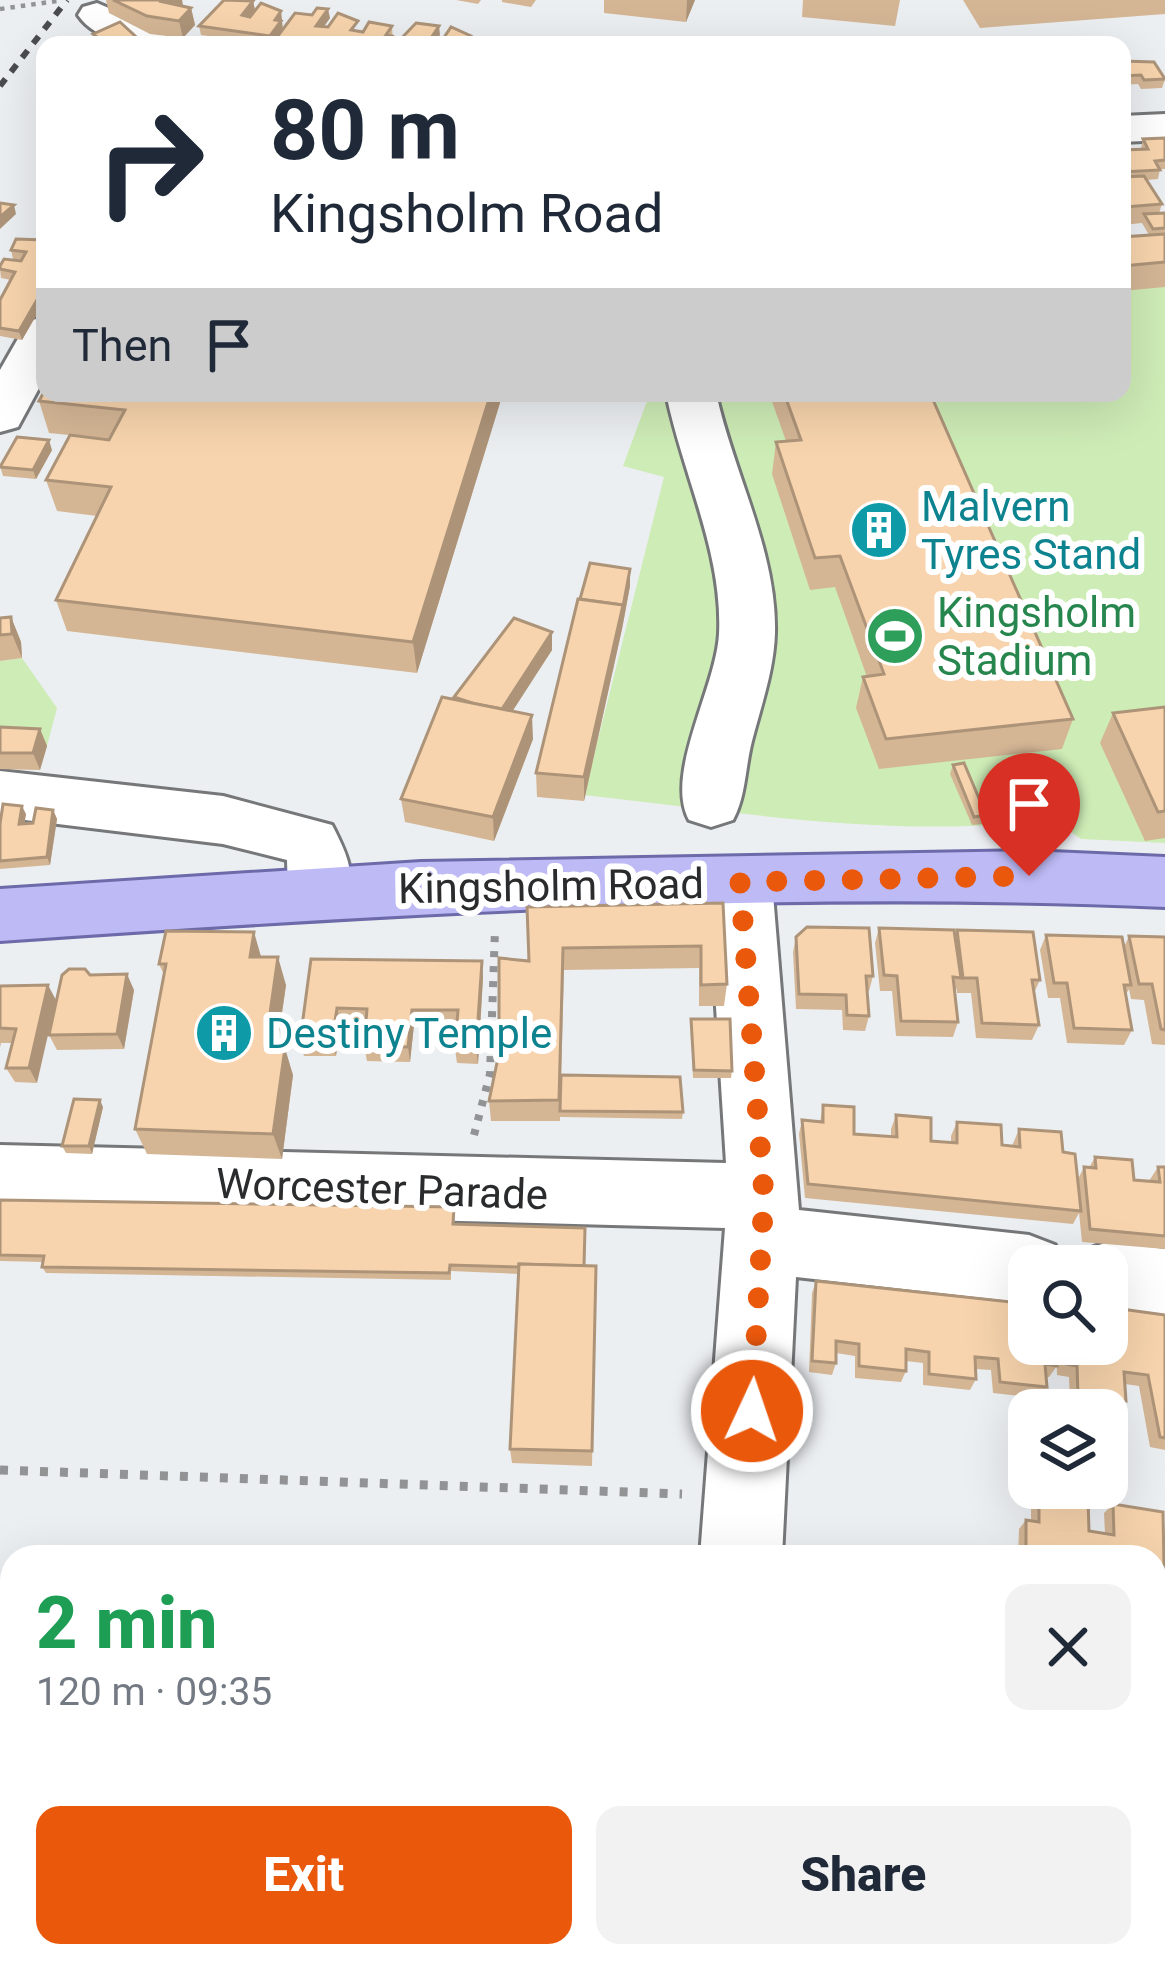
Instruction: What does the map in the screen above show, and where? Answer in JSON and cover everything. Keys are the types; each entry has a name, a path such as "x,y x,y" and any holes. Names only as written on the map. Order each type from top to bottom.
{"main road":[{"name":"Kingsholm Road","path":"0,915 496,887 1029,876 1165,883"}],"street":[{"path":"97,15 142,36"},
{"path":"1131,129 1165,127"},
{"path":"0,416 36,348"},
{"path":"693,402 742,582 747,631 743,673 730,701 711,803"},
{"path":"0,794 223,820 310,842 320,864 309,894"},
{"path":"740,882 762,1218 745,1527"},
{"name":"Worcester Parade","path":"0,1177 458,1192 762,1218 1008,1265"},
{"path":"1128,1280 1165,1284"}],"path":[{"path":"0,9 57,1"},
{"path":"458,1192 490,1074 496,887"},
{"path":"0,1470 745,1527"}],"green space":[{"name":"Kingsholm Stadium","path":"1131,242 1165,245 1165,843 1081,839 1053,819 994,825 877,825 584,795 664,477 623,466 647,402 1131,402"},
{"path":"22,658 57,708 47,746 0,745 0,661"}],"building":[{"path":"113,0 163,0 159,1 191,8 179,21 147,16"},
{"path":"224,0 253,1 242,15 250,17 261,3 281,11 275,20 281,21 270,36 199,26"},
{"path":"317,8 328,9 316,26 328,27 338,13 358,21 351,30 363,32 369,22 392,26 386,35 392,36 278,36 295,13 312,15"},
{"path":"120,22 135,36 96,36"},
{"path":"416,23 439,26 432,36 404,36"},
{"path":"451,27 471,36 445,36"},
{"path":"1131,61 1154,62 1165,79 1144,80 1141,75 1131,76"},
{"path":"1165,138 1165,160 1155,161 1160,170 1131,172 1131,150 1148,149 1143,139"},
{"path":"1144,176 1162,204 1131,207 1131,177"},
{"path":"0,203 14,205 0,217"},
{"path":"1165,213 1165,228 1153,229 1144,214"},
{"path":"1165,234 1165,262 1131,265 1131,236"},
{"path":"16,239 36,240 36,302 19,331 0,328 0,300 15,272 0,266 4,259 21,261 26,252 11,250"},
{"path":"49,402 488,402 413,642 56,600 111,487 46,480 70,435 109,440 125,410"},
{"name":"Malvern Tyres Stand","path":"787,402 934,402 1073,719 886,739 863,677 884,674 840,556 815,558 776,442 801,440"},
{"path":"17,437 49,440 33,470 0,467"},
{"path":"590,563 630,569 622,612 623,605 580,599"},
{"path":"578,599 623,605 584,777 536,773"},
{"path":"11,617 12,634 0,635 0,618"},
{"path":"514,618 552,632 502,709 454,697"},
{"path":"442,697 532,715 493,817 401,799"},
{"path":"1165,707 1165,811 1158,812 1113,713"},
{"path":"0,727 40,729 33,753 0,753"},
{"path":"964,763 986,815 974,817 953,765"},
{"path":"3,804 22,806 19,824 33,823 36,808 53,810 47,857 0,861"},
{"path":"723,903 727,984 701,985 701,946 563,948 559,1100 489,1101 499,1053 499,958 529,961 527,907"},
{"path":"807,927 869,928 873,976 866,976 869,1016 847,1015 846,995 799,994 796,937"},
{"path":"879,928 954,930 961,978 953,977 958,1022 901,1021 897,976 884,975"},
{"path":"957,930 1033,932 1040,980 1032,980 1039,1025 982,1023 977,978 963,978"},
{"name":"Destiny Temple","path":"166,931 254,932 250,957 278,957 265,1048 285,1048 273,1134 135,1129 166,964 159,964"},
{"path":"1046,935 1122,937 1131,985 1124,985 1132,1030 1074,1028 1067,983 1054,983"},
{"path":"1129,936 1165,937 1165,1030 1152,984 1139,984"},
{"path":"311,959 482,961 476,1049 455,1049 458,1010 412,1010 408,1047 364,1046 367,1009 337,1008 332,1041 300,1041"},
{"path":"69,969 85,969 90,975 127,974 117,1034 49,1035 62,975"},
{"path":"48,985 29,1068 6,1068 16,1029 0,1028 0,986"},
{"path":"691,1019 730,1019 732,1071 694,1070"},
{"path":"561,1075 680,1077 683,1112 560,1111"},
{"path":"74,1099 100,1100 89,1146 62,1146"},
{"path":"823,1105 854,1107 854,1134 897,1137 896,1115 931,1118 931,1141 957,1143 957,1122 1001,1125 1002,1145 1020,1147 1019,1129 1061,1132 1063,1152 1075,1154 1081,1211 808,1184 802,1120 823,1122"},
{"path":"1095,1157 1132,1160 1134,1180 1160,1182 1158,1167 1165,1167 1165,1236 1090,1229 1084,1167 1096,1168"},
{"path":"0,1200 454,1207 453,1224 585,1228 584,1266 450,1265 449,1273 42,1267 44,1256 0,1255"},
{"path":"519,1264 596,1266 592,1451 510,1449"},
{"path":"816,1281 1008,1302 1008,1365 1045,1365 1047,1387 1000,1382 998,1359 975,1357 976,1379 929,1374 929,1352 906,1349 906,1371 859,1366 859,1344 836,1341 836,1363 812,1361"},
{"path":"1128,1310 1165,1315 1165,1438 1160,1437 1148,1375 1124,1372 1125,1389 1078,1389 1077,1366 1072,1365 1128,1365"},
{"path":"1039,1509 1088,1509 1089,1531 1114,1535 1113,1509 1163,1512 1164,1545 1026,1545 1026,1520 1039,1522"}],"railway":[{"path":"39,36 67,0"},
{"path":"0,86 36,40"}],"place":[{"name":"Malvern Tyres Stand","path":"879,530"},
{"name":"Kingsholm Stadium","path":"895,636"},
{"name":"Destiny Temple","path":"224,1033"}],"route":[{"path":"752,1411 764,1196 740,882 1029,876"}]}
